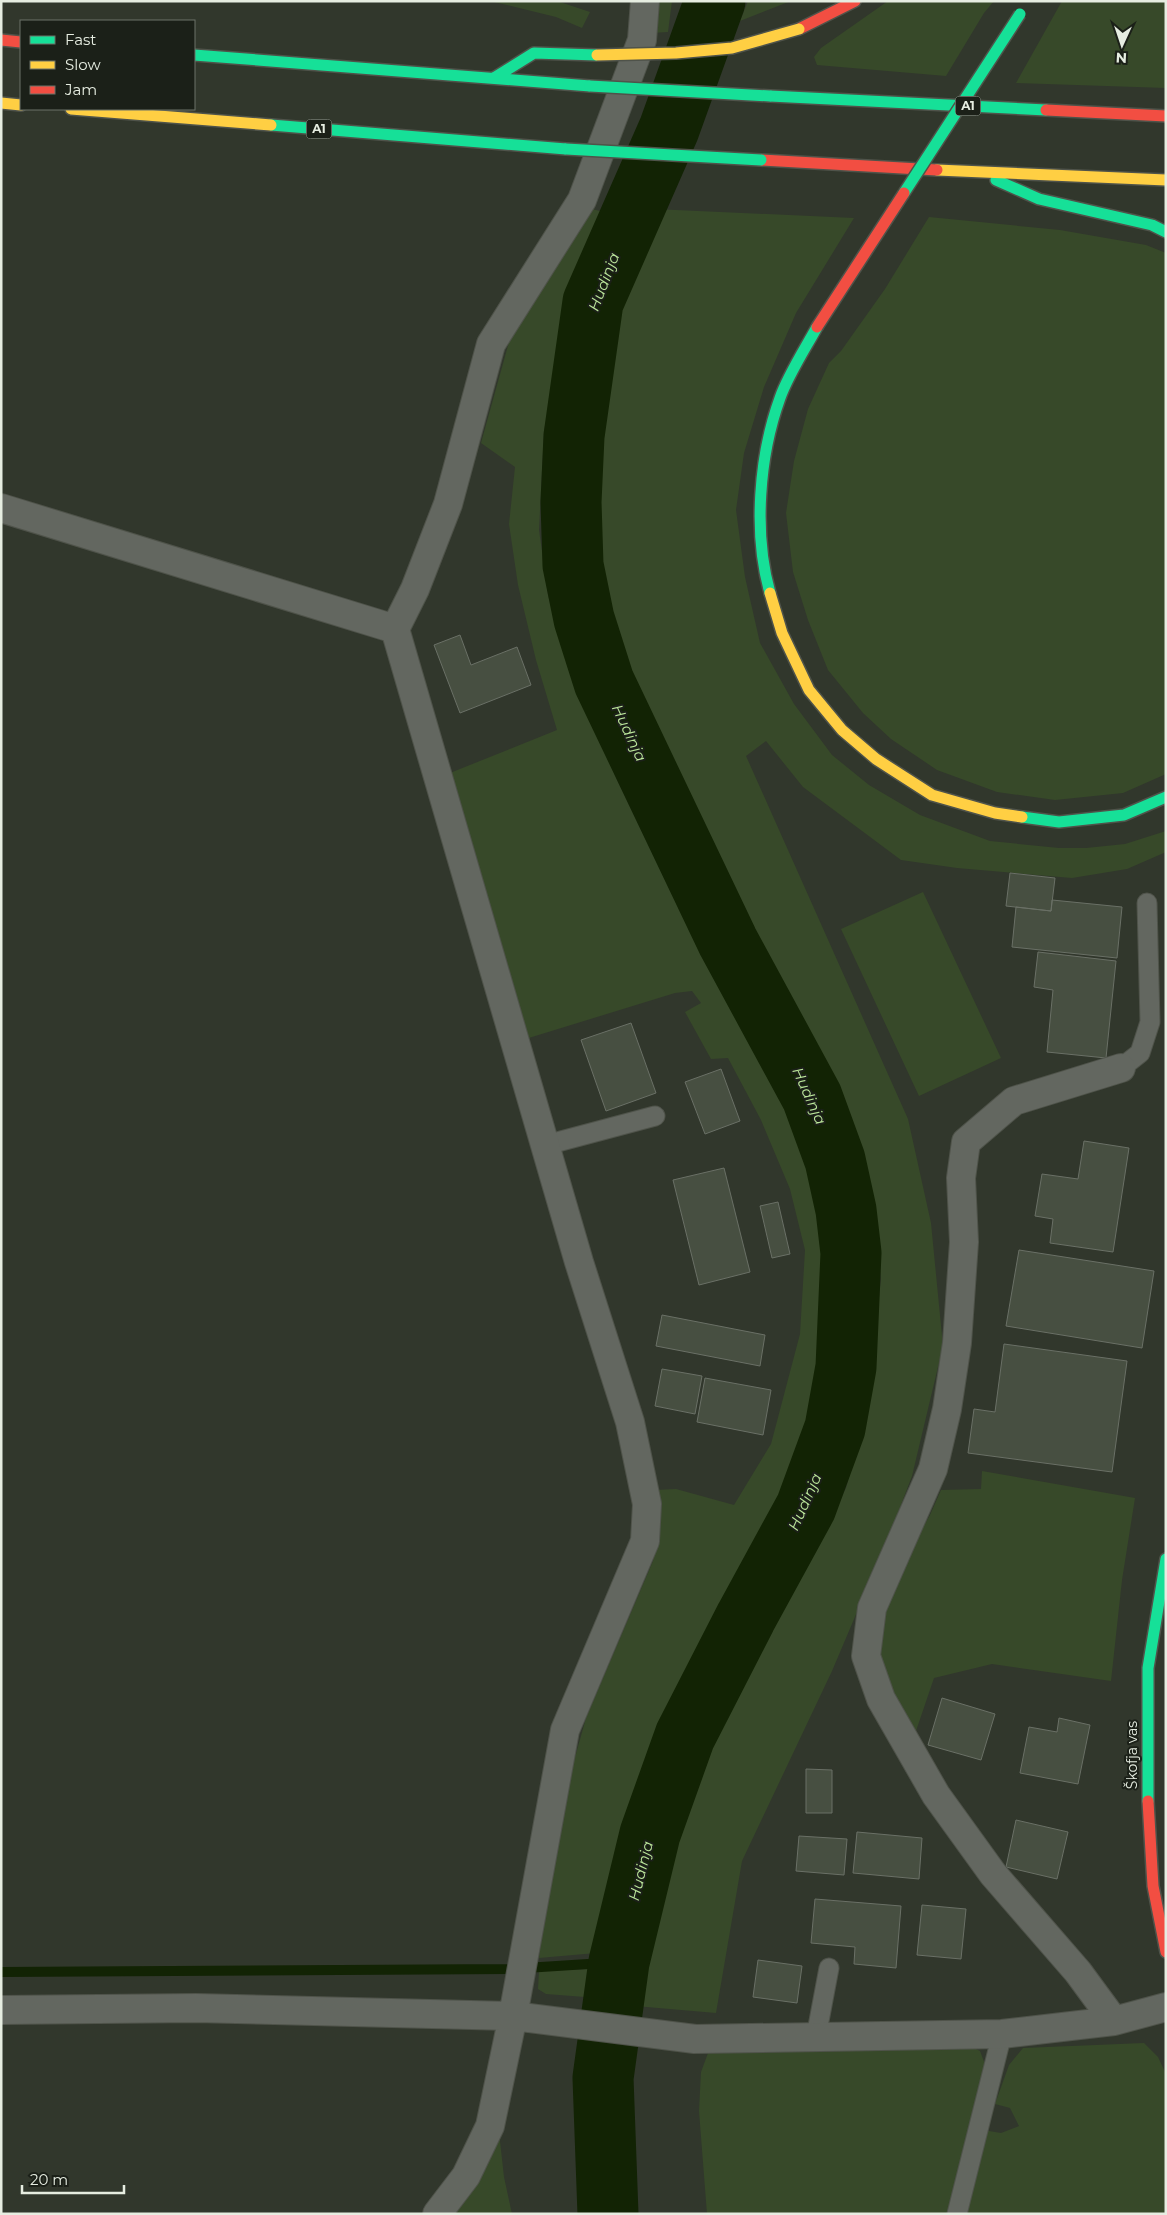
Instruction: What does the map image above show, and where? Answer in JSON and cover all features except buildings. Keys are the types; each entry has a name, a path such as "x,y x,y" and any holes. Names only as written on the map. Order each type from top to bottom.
{"main road":[{"path":"494,78 534,53 597,55 676,53 732,48 799,29 854,1"},
{"path":"1028,1 817,327 780,398 766,454 759,508 765,575 782,633 809,690 849,736 876,759 932,795 995,813 1058,822 1124,815 1166,798"},
{"path":"1,40 20,42"},
{"name":"A1","path":"195,55 590,86 1166,116"},
{"path":"1,103 20,105"},
{"name":"A1","path":"83,110 566,149 981,173 1166,180"},
{"path":"981,173 1040,199 1152,225 1166,232"},
{"name":"Škofja vas","path":"1166,1559 1148,1668 1147,1778 1153,1886 1166,1952"}],"street":[{"path":"437,2214 466,2176 490,2126 526,1946 565,1730 645,1541 647,1504 630,1422 579,1262 395,629 415,589 448,504 491,344 582,200 642,40 645,1"},
{"path":"1,508 395,629"},
{"path":"1114,2021 1078,1972 993,1874 936,1795 881,1699 866,1656 872,1608 933,1469 947,1409 957,1342 964,1242 961,1178 966,1142 1014,1101 1122,1068"},
{"path":"1,2010 515,2004 552,2020 695,2039 1002,2034 1114,2021 1166,2007"}],"lane":[{"path":"1122,1068 1140,1053 1150,1022 1147,903"},
{"path":"546,1145 655,1116"},
{"path":"816,2037 829,1968"},
{"path":"957,2214 1002,2034"}],"green space":[{"path":"490,1 557,1 590,12 582,28 556,17"},
{"path":"654,1 672,1 668,32 651,33"},
{"path":"748,1 791,1 740,21"},
{"path":"888,1 994,1 984,13 946,76 817,65 814,57 821,48"},
{"path":"1062,1 1166,1 1166,88 1016,83"},
{"path":"588,208 608,213 565,328 544,431 539,530 548,595 568,668 618,782 701,955 801,1140 814,1176 821,1209 829,1292 824,1371 814,1426 790,1494 719,1614 663,1722 624,1827 596,1953 539,1958 548,1883 574,1761 586,1718 653,1561 659,1530 656,1490 676,1489 734,1505 771,1444 800,1334 805,1250 790,1189 761,1120 728,1058 711,1059 685,1012 701,1003 692,991 675,993 519,1041 450,773 557,730 536,660 518,585 509,524 515,467 481,443 509,342 543,275"},
{"path":"654,209 854,218 796,313 764,387 744,453 736,510 745,577 760,643 794,704 832,755 869,785 920,815 990,841 1059,848 1086,848 1125,844 1166,831 1166,852 1127,869 1072,878 957,868 901,860 803,787 766,741 746,756 908,1119 931,1223 943,1346 912,1476 888,1539 832,1671 742,1861 716,2013 635,2006 666,1844 700,1741 759,1632 826,1529 846,1488 866,1415 881,1279 875,1226 859,1163 835,1095 785,985 775,972 661,766 625,673 609,618 600,543 587,515 587,449 598,404 610,311"},
{"path":"929,217 1060,230 1146,245 1166,253 1166,774 1123,793 1055,800 997,792 937,770 891,739 863,713 828,670 808,620 793,572 786,513 794,461 808,409 829,363 841,351 885,289"},
{"path":"923,892 1001,1058 919,1096 841,929"},
{"path":"982,1471 1135,1498 1122,1580 1111,1681 992,1664 934,1678 916,1731 888,1691 879,1661 882,1610 941,1490 981,1489"},
{"path":"591,1969 585,1997 546,1994 538,1989 539,1971"},
{"path":"1144,2043 1158,2057 1166,2074 1166,2214 964,2214 983,2130 1001,2133 1019,2126 1010,2108 995,2104 1009,2065 1023,2048"},
{"path":"966,2044 980,2051 986,2067 951,2214 707,2214 699,2111 701,2072 711,2045"},
{"path":"499,2132 504,2177 512,2214 448,2214"}],"waterway":[{"name":"Hudinja","path":"608,2214 603,2078 619,1962 650,1834 685,1736 746,1617 806,1507 835,1428 846,1367 851,1253 846,1210 835,1160 812,1097 728,942 604,682 584,619 573,565 571,502 574,436 593,302 669,129 715,1"},
{"path":"1,1972 510,1969 619,1962"}],"traffic: fast":[{"path":"904,193 1020,14"},
{"path":"494,78 534,53 597,55"},
{"path":"195,55 590,86"},
{"path":"590,86 770,96"},
{"path":"770,96 1046,110"},
{"path":"271,125 566,149"},
{"path":"566,149 761,160"},
{"path":"996,180 1039,199 1152,225 1166,232"},
{"path":"770,593 761,545 760,520 763,469 767,444 783,389 817,327"},
{"path":"1022,817 1059,822 1124,815 1166,797"},
{"path":"1148,1801 1148,1668 1166,1559"}],"traffic: slow":[{"path":"597,55 676,53 732,48 799,29"},
{"path":"1,103 20,105"},
{"path":"84,110 271,125"},
{"path":"937,170 1166,180"},
{"path":"770,593 782,633 809,690 842,730 876,759 932,795 995,813 1022,817"}],"traffic: jam":[{"path":"799,29 855,1"},
{"path":"1,40 20,42"},
{"path":"1046,110 1166,116"},
{"path":"761,160 937,170"},
{"path":"817,327 904,193"},
{"path":"1148,1801 1153,1886 1166,1952"}]}
